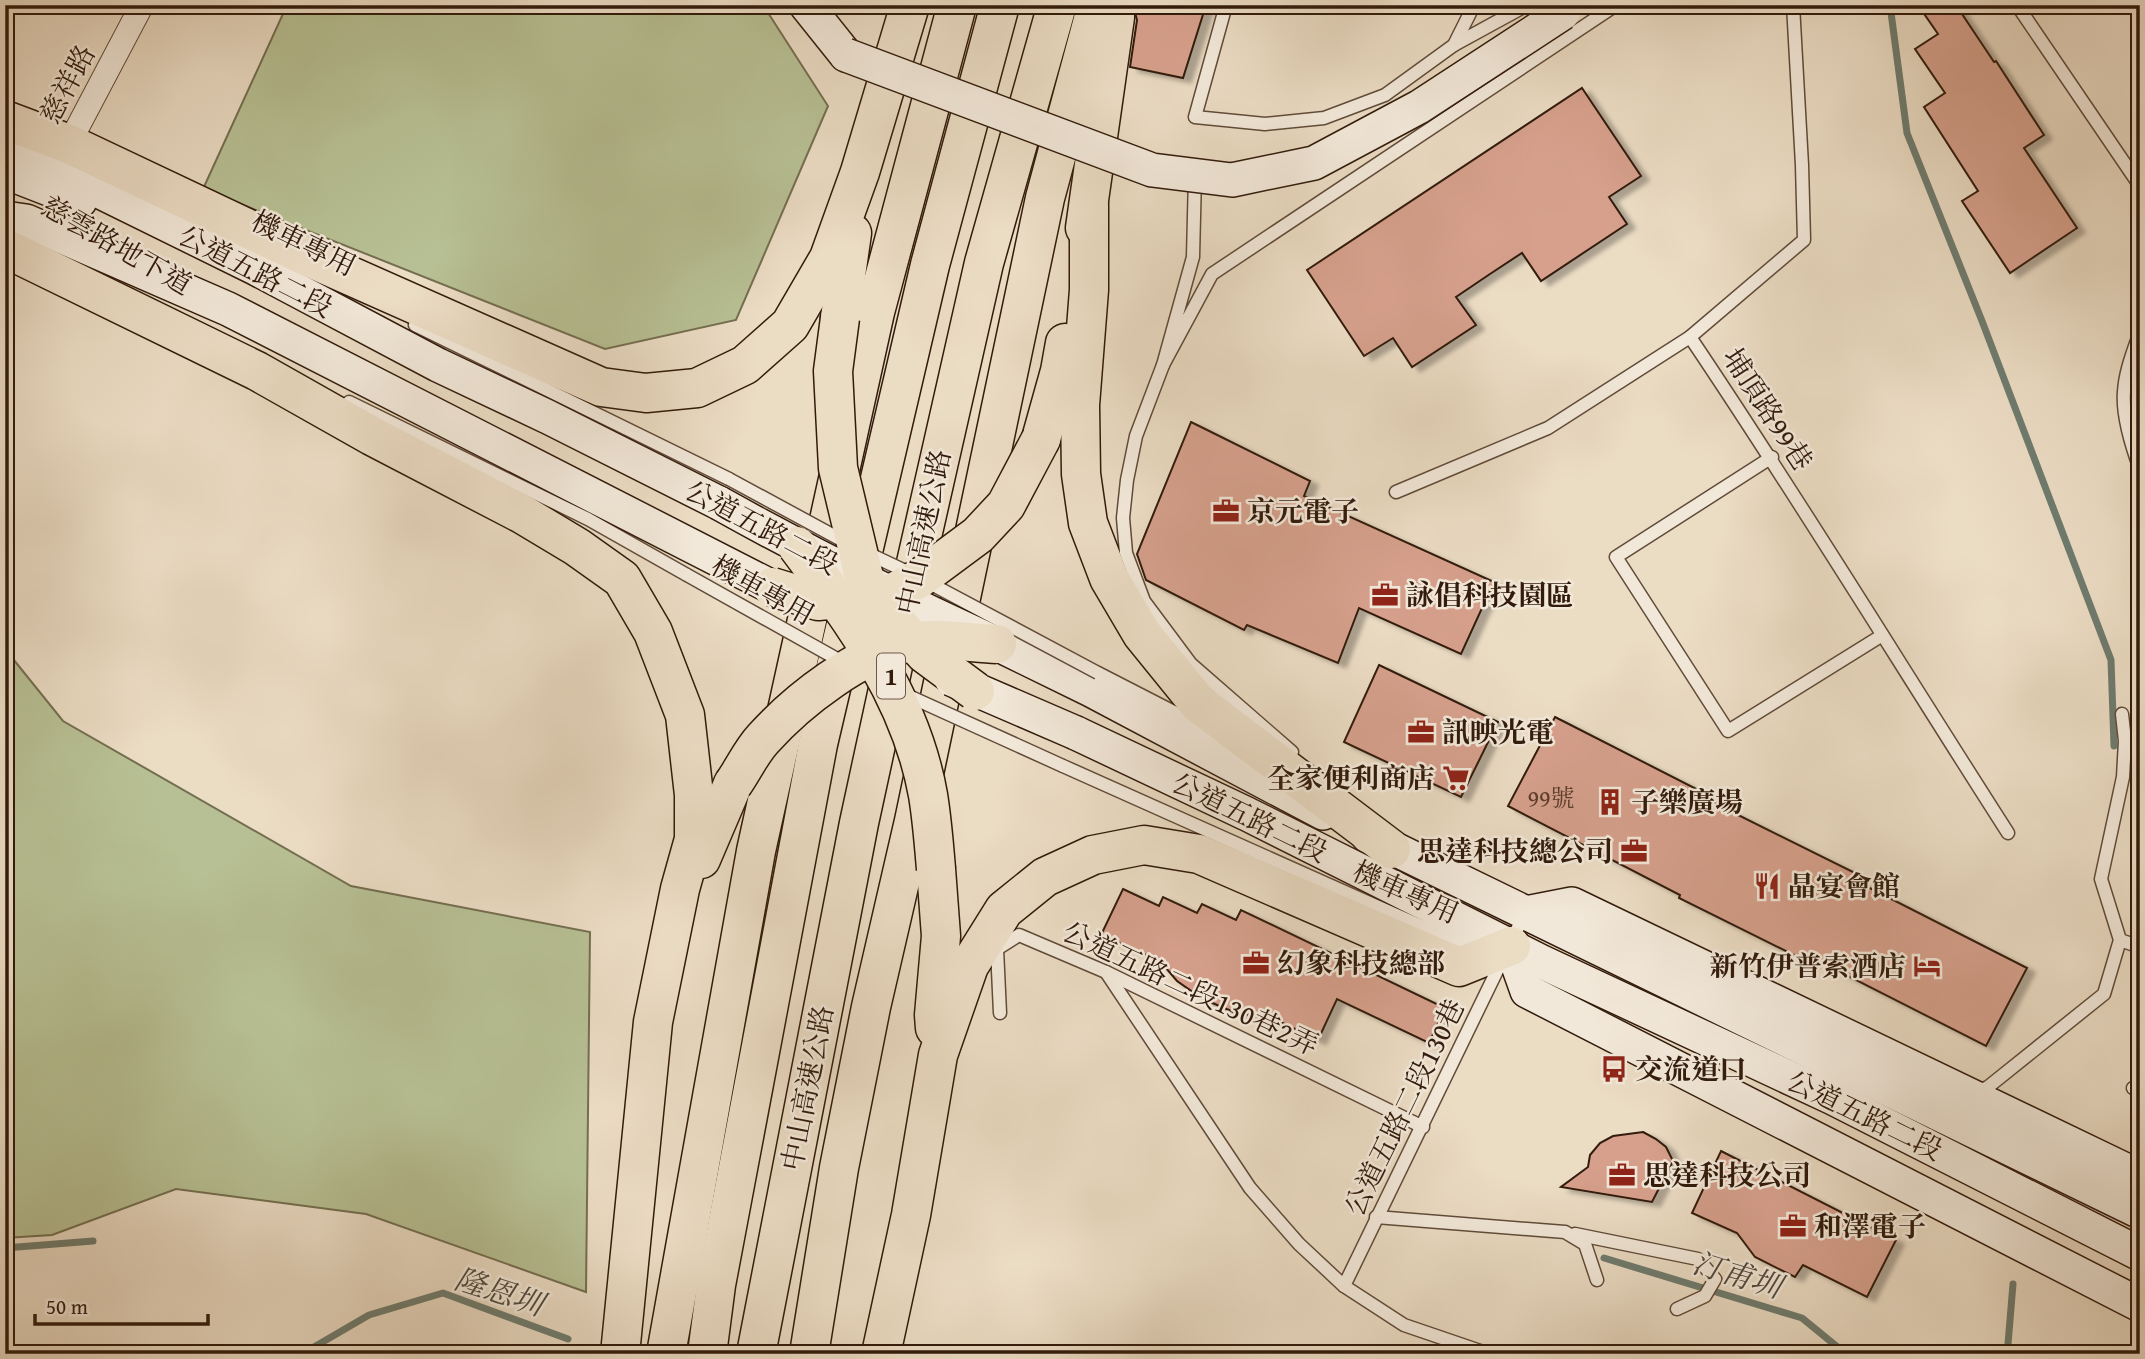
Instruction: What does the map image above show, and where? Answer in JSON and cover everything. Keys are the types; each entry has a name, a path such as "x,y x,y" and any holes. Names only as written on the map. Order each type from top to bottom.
{"highway":[{"path":"5,122 601,387 646,393 697,388 745,365 790,326 829,258 860,172 910,5"},
{"path":"666,1354 756,851 875,313 957,5"},
{"name":"中山高速公路","path":"707,1354 719,1271 818,744 930,265 1000,5"},
{"name":"中山高速公路","path":"756,1354 859,823 933,482 984,263 1057,5"},
{"path":"809,1354 839,1168 871,1007 920,794 1045,198 1097,5"},
{"path":"653,1022 699,862 733,785 761,740 806,699 876,627 978,535 1006,505 1041,439 1060,371 1089,205 1117,5"},
{"path":"860,172 833,371 838,468 876,627 928,794 941,936 934,1015 938,1055"},
{"path":"1089,205 1089,290 1080,405 1081,474 1088,523 1109,578 1142,634 1198,703 1391,849"},
{"path":"5,248 257,371 372,436 522,514 577,547 622,579 653,632 685,715 694,795 694,839 680,890 653,1022 620,1354"},
{"path":"797,546 876,627 997,644"},
{"path":"772,587 818,601 876,627 925,654 975,691"},
{"path":"881,1354 911,1215 938,1055 969,965 1004,910 1045,877 1093,855 1143,845 1199,854 1459,967 1518,929"}],"street":[{"name":"慈祥路","path":"67,149 142,5"},
{"path":"806,5 846,55 1152,170 1232,180 1314,163 1419,107 1569,9"},
{"name":"公道五路二段","path":"5,130 55,170 260,260 439,365 548,417 724,491 797,546"},
{"name":"慈雲路地下道","path":"5,172 260,260"},
{"name":"慈雲路地下道","path":"5,181 228,309"},
{"name":"公道五路二段","path":"5,218 26,221 228,309 693,563 772,587"},
{"name":"公道五路二段","path":"876,627 997,644 1094,681 1391,849 1518,929 1833,1098 2140,1254"},
{"name":"公道五路二段","path":"975,691 1076,733 1247,814 1518,929 2140,1212"},
{"path":"1518,929 1572,904 2140,1177"},
{"name":"公道五路二段","path":"1518,929 1527,991 2140,1305"}],"lane":[{"path":"1226,5 1195,117 1265,124 1324,118 1385,95 1454,45 1527,5"},
{"path":"1454,45 1474,5"},
{"path":"1163,365 1212,274 1616,5"},
{"name":"埔頂路99巷","path":"1793,5 1804,240 1690,337 1772,457 1881,636 2008,834"},
{"path":"2017,5 2140,186"},
{"name":"機車專用","path":"67,149 260,260"},
{"path":"1195,176 1193,257 1163,365 1136,436 1123,518 1126,553 1144,601 1191,664 1298,759"},
{"path":"5,235 277,367"},
{"name":"機車專用","path":"403,319 724,491 876,627 1063,766 1468,947 1518,929"},
{"path":"2140,332 2129,364 2123,394 2131,444 2140,469"},
{"path":"1396,492 1548,428 1690,337"},
{"name":"機車專用","path":"339,397 588,519 693,563 876,627 1094,681 1172,711 1391,849"},
{"path":"1772,457 1616,557 1728,731 1881,636"},
{"path":"1969,1095 1988,1087 2104,994 2120,940 2101,879 2123,778 2125,741 2122,714"},
{"path":"1316,775 1391,849"},
{"name":"公道五路二段130巷","path":"1344,1286 1518,929"},
{"name":"公道五路二段130巷2弄","path":"1000,1013 997,949 1018,935 1106,972 1423,1127"},
{"path":"2120,940 2140,947"},
{"path":"1106,972 1250,1188 1299,1244 1344,1286 1404,1325 1489,1354"},
{"path":"1376,1217 1565,1232 1699,1259 1715,1279 1705,1296 1677,1309"},
{"path":"1565,1232 1585,1244 1597,1280"}],"green space":[{"path":"287,5 763,5 828,106 736,320 605,349 203,189"},
{"path":"5,649 63,721 351,886 590,932 586,1292 366,1214 176,1189 52,1235 5,1238"}],"building":[{"path":"1133,5 1206,5 1183,78 1130,67 1137,20"},
{"path":"1918,5 1956,5 1994,62 1996,61 2044,135 2024,148 2077,228 2010,273 1962,201 1978,191 1924,107 1945,93 1915,49 1938,34"},
{"path":"1582,88 1641,176 1609,197 1627,224 1541,281 1522,253 1490,274 1456,297 1476,325 1412,367 1393,338 1364,356 1307,270"},
{"path":"1191,422 1310,481 1304,496 1494,582 1461,654 1359,608 1338,663 1247,625 1244,630 1146,580 1137,554"},
{"name":"訊映光電","path":"1379,665 1498,722 1461,797 1344,742"},
{"path":"1555,717 1712,797 1710,801 1855,873 1852,879 2027,968 1986,1046 1813,958 1810,963 1679,898 1680,895 1508,806"},
{"name":"幻象科技總部","path":"1123,889 1159,906 1163,897 1197,913 1202,904 1236,920 1241,910 1445,1008 1429,1043 1337,999 1318,1040 1272,1018 1236,1013 1203,999 1177,981 1160,961 1101,935"},
{"name":"思達科技公司","path":"1643,1132 1666,1147 1673,1161 1652,1202 1561,1187 1588,1167 1590,1155 1600,1143 1613,1136"},
{"name":"和澤電子","path":"1721,1151 1896,1240 1867,1297 1803,1265 1795,1277 1755,1257 1737,1233 1692,1213"}],"waterway":[{"path":"1890,5 1907,133 2111,660 2114,746"},
{"name":"汀甫圳","path":"5,1248 93,1241"},
{"name":"汀甫圳","path":"1604,1258 1802,1318 1846,1354"},
{"path":"2011,1354 2008,1344 2013,1284"},
{"name":"隆恩圳","path":"302,1354 369,1315 443,1293 568,1339"}],"place":[{"name":"京元電子","path":"1226,511"},
{"name":"詠倡科技園區","path":"1385,595"},
{"name":"訊映光電","path":"1421,732"},
{"name":"全家便利商店","path":"1456,778"},
{"name":"子樂廣場","path":"1610,802"},
{"name":"思達科技總公司","path":"1634,851"},
{"name":"晶宴會館","path":"1767,886"},
{"name":"幻象科技總部","path":"1256,963"},
{"name":"新竹伊普索酒店","path":"1927,966"},
{"name":"交流道口","path":"1614,1069"},
{"name":"思達科技公司","path":"1622,1175"},
{"name":"和澤電子","path":"1793,1226"}]}
